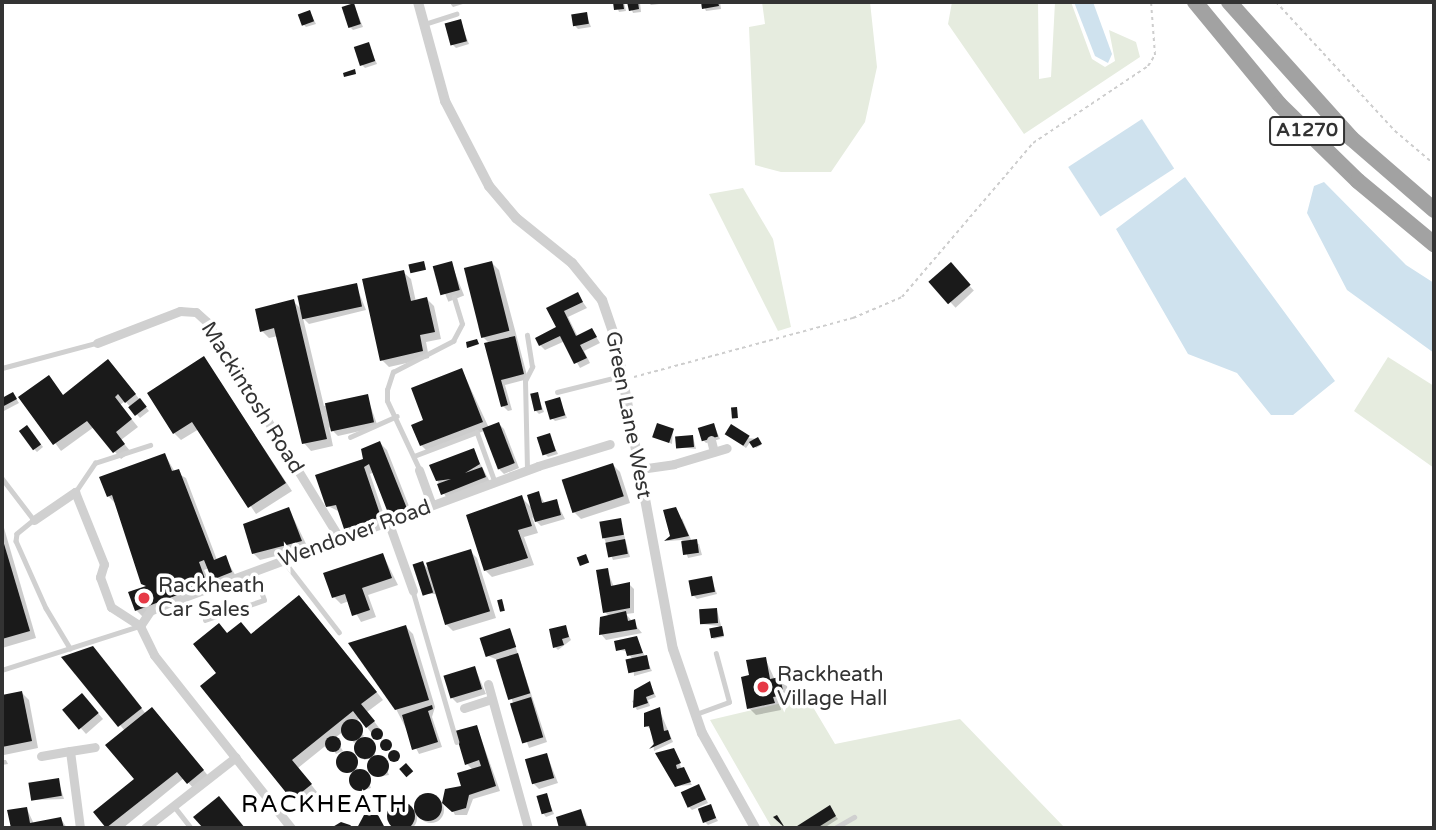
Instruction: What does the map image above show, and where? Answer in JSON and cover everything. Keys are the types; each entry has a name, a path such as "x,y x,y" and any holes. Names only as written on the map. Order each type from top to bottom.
{"highway":[{"name":"A1270","path":"1195,2 1289,113 1357,181 1434,244"},
{"name":"A1270","path":"1229,2 1351,138 1434,210"}],"street":[{"name":"Green Lane West","path":"418,2 445,101 489,186 516,218 572,264 602,300 622,378 657,581 673,649 695,714 755,828"},
{"name":"Mackintosh Road","path":"97,343 180,312 196,312 207,322 340,539"},
{"path":"711,440 714,452"},
{"name":"Wendover Road","path":"140,626 150,611 168,603 538,466 610,444"},
{"path":"639,469 727,448"},
{"path":"419,470 432,505"},
{"path":"34,520 75,492 104,564 100,577 111,607 140,626 154,655 290,828"},
{"path":"388,522 413,591"},
{"path":"488,684 528,828"},
{"path":"464,708 492,699"},
{"path":"41,756 95,747"},
{"path":"70,751 80,828"},
{"path":"145,828 236,757"}],"lane":[{"path":"424,24 456,14"},
{"path":"419,470 397,416 387,401 393,372 453,341 462,324 454,297"},
{"path":"527,335 532,367 524,382 527,470"},
{"path":"2,368 97,343"},
{"path":"557,392 622,378"},
{"path":"350,437 397,416"},
{"path":"414,456 477,432 495,482"},
{"path":"75,492 95,463 150,445"},
{"path":"2,480 34,520 16,534 16,541 46,608 70,648"},
{"path":"283,560 339,632"},
{"path":"205,620 264,600 254,571"},
{"path":"413,591 457,742"},
{"path":"2,670 140,626"},
{"path":"695,714 729,702 716,654"},
{"path":"174,806 191,828"},
{"path":"835,828 854,817"}],"path":[{"path":"622,378 853,318 902,298 1033,143 1148,66 1155,55 1151,2"},
{"path":"1276,2 1395,131 1434,164"}],"shaded area":[{"path":"762,2 870,2 877,67 865,122 831,172 781,172 755,165 749,27 765,24"},
{"path":"952,2 1038,2 1039,79 1051,77 1055,2 1071,2 1092,59 1105,67 1115,61 1109,30 1136,42 1140,57 1024,134 948,24"},
{"path":"743,188 773,239 791,327 778,331 709,194"},
{"path":"1388,357 1434,386 1434,468 1354,411"},
{"path":"807,697 835,744 960,719 1065,828 772,828 710,720"}],"water":[{"path":"1074,2 1093,2 1112,54 1108,63 1095,56"},
{"path":"1142,119 1174,168 1100,216 1068,167"},
{"path":"1185,177 1335,381 1293,415 1271,415 1237,373 1188,354 1116,229"},
{"path":"1324,182 1406,265 1434,283 1434,353 1347,290 1307,213 1314,186"}],"building":[{"path":"613,2 623,2 624,9 614,10"},
{"path":"627,2 638,2 639,9 629,11"},
{"path":"701,2 718,2 719,6 702,9"},
{"path":"354,3 361,24 348,28 342,7"},
{"path":"310,10 314,21 302,26 298,14"},
{"path":"587,12 589,24 573,26 571,15"},
{"path":"461,19 467,41 451,46 445,23"},
{"path":"369,42 375,61 360,66 354,47"},
{"path":"355,69 356,74 344,77 343,73"},
{"path":"424,261 426,270 410,273 408,265"},
{"path":"452,261 460,290 440,295 433,266"},
{"path":"492,261 509,331 481,338 464,268"},
{"path":"951,262 971,285 948,304 928,282"},
{"path":"404,270 411,301 427,297 435,332 420,335 423,351 380,361 362,279"},
{"path":"357,283 362,306 302,319 297,296"},
{"path":"578,292 583,302 564,311 576,336 592,328 597,337 580,345 587,358 574,364 560,336 539,346 535,338 556,327 546,308"},
{"path":"294,299 327,439 302,444 274,328 260,332 255,309"},
{"path":"515,336 524,374 501,380 508,405 501,407 484,343"},
{"path":"477,339 479,344 467,348 466,342"},
{"path":"204,356 286,483 248,508 192,422 173,434 147,393"},
{"path":"108,359 136,394 125,403 118,394 115,397 132,419 116,432 125,444 113,453 87,421 53,445 18,397 49,375 63,395"},
{"path":"462,368 483,422 420,446 411,425 423,420 411,388"},
{"path":"13,392 17,399 2,407 2,398"},
{"path":"538,392 542,410 534,411 530,394"},
{"path":"368,394 374,422 331,432 325,403"},
{"path":"560,397 565,415 550,420 545,401"},
{"path":"140,398 147,407 135,416 128,407"},
{"path":"737,407 738,418 732,418 731,408"},
{"path":"499,422 515,463 498,470 482,428"},
{"path":"657,423 674,429 669,443 652,437"},
{"path":"714,423 718,436 702,441 698,428"},
{"path":"731,424 750,436 743,446 725,434"},
{"path":"27,425 41,444 33,450 19,431"},
{"path":"550,433 556,451 543,455 537,437"},
{"path":"693,435 694,447 676,449 675,437"},
{"path":"758,437 762,444 753,448 749,442"},
{"path":"380,441 408,511 390,518 369,464 364,467 381,517 344,529 336,505 326,507 315,475 363,459 361,449"},
{"path":"474,448 480,464 465,473 482,467 486,477 441,495 437,484 451,479 436,481 429,465"},
{"path":"165,453 172,471 179,469 214,560 226,555 232,572 212,580 204,560 199,562 207,584 135,611 128,592 146,586 141,584 112,495 107,497 99,477"},
{"path":"613,463 624,496 572,513 562,480"},
{"path":"539,491 542,503 557,499 561,515 535,522 527,495"},
{"path":"522,495 532,526 518,530 528,558 484,571 466,515"},
{"path":"289,507 302,541 252,554 243,524"},
{"path":"676,507 689,536 664,541 670,536 663,510"},
{"path":"621,518 624,535 602,539 599,522"},
{"path":"2,537 30,631 2,639"},
{"path":"625,539 628,554 608,558 605,543"},
{"path":"697,539 699,553 683,555 681,541"},
{"path":"471,549 490,611 445,625 426,563"},
{"path":"383,553 392,578 362,588 370,610 352,616 345,594 332,598 323,573"},
{"path":"586,554 589,562 580,566 577,558"},
{"path":"423,561 433,592 423,596 413,564"},
{"path":"608,568 611,586 630,582 630,608 603,613 596,570"},
{"path":"712,576 715,592 691,596 688,581"},
{"path":"299,595 377,692 361,704 375,721 366,728 353,711 292,760 312,784 292,800 200,686 216,673 193,644 219,623 227,633 241,622 251,634"},
{"path":"502,599 505,611 500,612 497,600"},
{"path":"717,608 718,623 700,624 699,609"},
{"path":"626,611 628,621 635,619 637,629 599,635 600,617"},
{"path":"406,625 429,700 395,710 348,643"},
{"path":"566,625 569,637 562,639 564,645 553,648 549,629"},
{"path":"722,626 724,636 711,638 709,628"},
{"path":"510,628 516,647 486,657 480,638"},
{"path":"637,636 643,653 627,656 625,649 616,651 614,641"},
{"path":"93,646 142,708 118,727 61,657"},
{"path":"518,653 530,693 508,700 496,660"},
{"path":"647,655 650,669 628,673 625,660"},
{"name":"Rackheath Village Hall","path":"766,657 770,679 780,677 784,695 773,697 775,703 747,709 741,677 749,675 746,660"},
{"path":"475,666 482,689 450,699 443,676"},
{"path":"650,681 654,694 646,697 648,703 633,708 634,690"},
{"path":"22,691 32,741 2,747 2,695"},
{"path":"82,693 99,713 79,730 62,710"},
{"path":"531,697 543,737 522,744 510,703"},
{"path":"432,705 433,709 428,711 438,742 412,750 402,715"},
{"path":"152,707 204,770 187,784 177,772 106,828 93,812 134,779 105,745"},
{"path":"660,707 664,731 668,730 671,739 649,749 654,744 649,726 644,727 644,713"},
{"path":"352,719 362,726 363,730 356,740 352,741 342,734 341,730 348,720"},
{"path":"477,725 496,786 469,795 466,808 452,812 442,803 445,789 461,786 457,773 481,766 479,760 465,765 455,731"},
{"path":"377,728 383,734 377,740 371,734"},
{"path":"330,736 336,736 341,744 339,750 330,752 325,747 325,741"},
{"path":"365,737 375,744 376,748 369,758 365,759 355,752 354,748 361,738"},
{"path":"386,739 392,745 386,751 380,745"},
{"path":"674,748 681,763 676,765 677,769 684,767 691,782 675,787 655,753"},
{"path":"394,750 400,756 394,762 388,756"},
{"path":"347,751 357,758 358,762 351,772 347,773 337,766 336,762 343,752"},
{"path":"547,753 554,778 532,784 525,759"},
{"path":"378,755 388,762 389,766 382,776 378,777 368,770 367,766 374,756"},
{"path":"406,763 413,771 406,777 399,769"},
{"path":"360,769 370,776 371,780 364,790 360,791 350,784 349,780 356,770"},
{"path":"59,778 62,796 31,801 28,783"},
{"path":"699,784 706,800 688,808 681,792"},
{"path":"428,793 438,797 442,807 438,817 428,821 418,817 414,807 418,797"},
{"path":"547,793 552,811 542,814 536,796"},
{"path":"219,796 245,828 203,828 193,817"},
{"path":"401,802 411,806 415,816 411,826 401,830 391,826 387,816 391,806"},
{"path":"711,804 716,818 703,823 698,809"},
{"path":"830,805 836,816 817,828 794,828"},
{"path":"27,807 30,823 61,817 64,828 11,828 7,810"},
{"path":"581,809 587,828 559,828 556,817"},
{"path":"364,815 378,815 385,828 357,828"},
{"path":"777,815 785,828 773,817"},
{"path":"341,822 350,825 354,828 331,828"}],"place":[{"name":"Rackheath Car Sales","path":"144,598"},
{"name":"Rackheath Village Hall","path":"763,687"}],"district":[{"name":"RACKHEATH","path":"325,805"}]}
